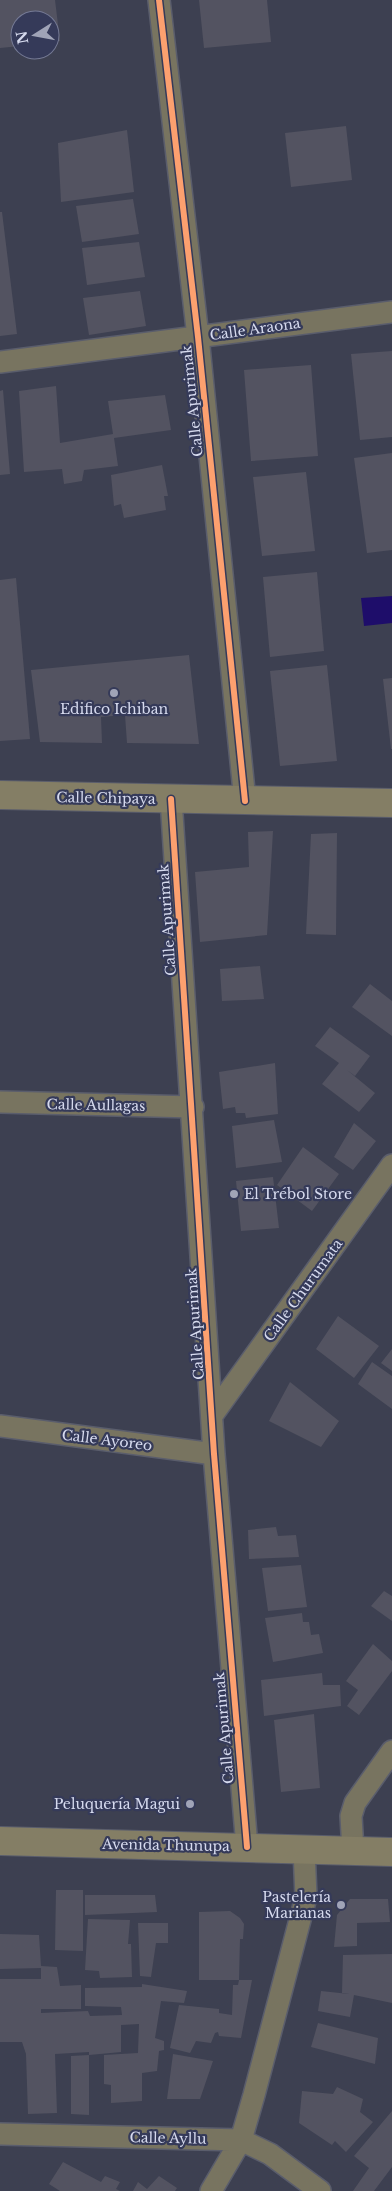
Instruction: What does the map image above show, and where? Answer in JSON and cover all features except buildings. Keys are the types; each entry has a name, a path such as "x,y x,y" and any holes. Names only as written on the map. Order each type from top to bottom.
{"street":[{"name":"Calle Apurimak","path":"159,0 198,337 245,801"},
{"name":"Calle Araona","path":"0,362 392,312"},
{"name":"Calle Chipaya","path":"0,795 392,803"},
{"name":"Calle Apurimak","path":"171,799 193,1107 214,1454 247,1847"},
{"name":"Calle Aullagas","path":"0,1102 193,1107"},
{"name":"Calle Churumata","path":"213,1414 392,1165"},
{"name":"Calle Ayoreo","path":"0,1426 214,1454"},
{"path":"353,1850 351,1816 355,1803 392,1751"},
{"name":"Avenida Thunupa","path":"0,1841 392,1852"},
{"path":"211,2191 241,2140 254,2096 306,1897 304,1849"},
{"name":"Calle Ayllu","path":"0,2134 241,2140 270,2154 320,2191"}],"shaded area":[{"path":"392,596 392,623 364,626 361,598"}],"cycle path":[{"path":"159,0 198,337 245,801"},
{"path":"171,799 214,1454 247,1847"}],"place":[{"name":"Edifico Ichiban","path":"114,693"},
{"name":"El Trébol Store","path":"234,1194"},
{"name":"Peluquería Magui","path":"190,1804"},
{"name":"Pastelería Marianas","path":"341,1905"}]}
